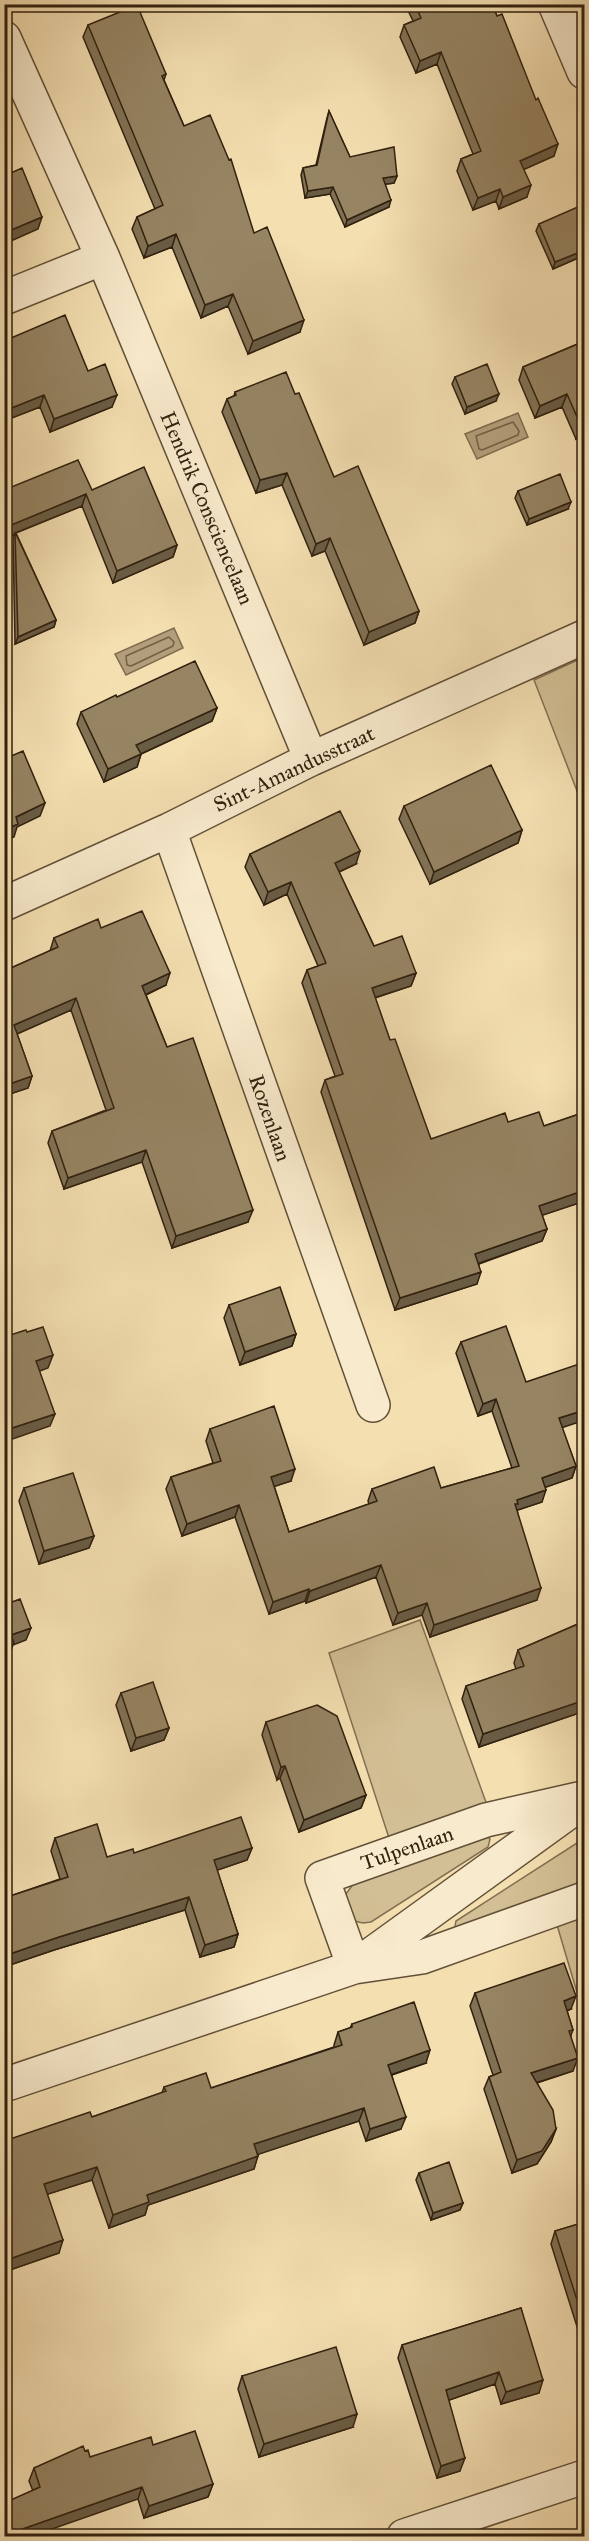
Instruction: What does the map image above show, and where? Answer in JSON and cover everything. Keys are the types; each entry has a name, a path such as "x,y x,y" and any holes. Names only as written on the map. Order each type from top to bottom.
{"street":[{"path":"555,4 585,72"},
{"name":"Hendrik Consciencelaan","path":"4,38 103,258 311,759"},
{"path":"4,298 103,258"},
{"name":"Sint-Amandusstraat","path":"4,904 169,830 311,759 585,637"},
{"name":"Rozenlaan","path":"169,830 373,1405"},
{"name":"Tulpenlaan","path":"354,1967 585,1799"},
{"name":"Tulpenlaan","path":"354,1967 322,1878 486,1820 585,1799"},
{"name":"Tulpenlaan","path":"4,2085 354,1967 422,1957 585,1899"},
{"path":"404,2536 585,2477"}],"shaded area":[{"path":"584,657 584,809 534,680"},
{"path":"420,1620 487,1805 389,1838 329,1653"},
{"path":"485,1835 490,1839 488,1847 371,1922 354,1921 343,1898 354,1883"},
{"path":"584,1842 584,1887 460,1930 455,1926 456,1921 577,1843"},
{"path":"584,1916 584,2016 557,1925"}],"water":[{"path":"518,413 528,437 477,459 465,434"},
{"path":"174,628 183,648 126,675 115,654"}],"building":[{"path":"415,4 492,4 497,16 502,14 536,100 538,98 558,144 520,161 531,185 503,197 500,189 478,198 461,159 481,151 441,52 420,61 404,25 421,18"},
{"path":"137,5 166,74 162,76 184,126 210,115 229,160 231,159 254,233 267,227 304,320 253,341 233,294 205,305 176,234 148,246 137,217 163,205 88,25"},
{"path":"329,111 350,157 394,147 397,176 383,178 391,200 347,220 333,187 308,191 303,168 317,165"},
{"path":"22,168 42,217 4,233 4,176"},
{"path":"580,206 585,217 585,250 555,262 539,224"},
{"path":"65,315 88,371 105,364 117,395 54,419 44,395 4,411 4,341"},
{"path":"585,341 585,425 581,426 567,394 540,406 523,367"},
{"path":"487,364 499,394 467,407 455,377"},
{"path":"286,372 295,394 299,393 334,477 358,466 419,611 369,632 330,538 316,544 287,473 260,480 227,399 236,395 235,392"},
{"path":"78,460 92,490 144,467 177,545 117,571 86,494 4,528 4,490"},
{"path":"560,474 571,502 529,519 518,491"},
{"path":"15,532 56,620 18,637"},
{"path":"195,661 217,708 136,745 141,754 108,769 81,712"},
{"path":"23,751 45,803 16,817 18,824 4,830 4,759"},
{"path":"491,765 522,830 434,872 404,806"},
{"path":"340,811 360,851 335,863 374,946 402,936 416,973 372,988 390,1040 395,1039 431,1139 505,1113 508,1122 539,1112 544,1126 585,1112 585,1190 539,1206 547,1229 475,1254 481,1272 400,1298 325,1080 343,1074 307,970 326,963 291,882 268,892 250,854"},
{"path":"142,911 170,973 142,986 167,1047 193,1038 253,1210 176,1236 146,1150 68,1178 52,1131 114,1108 76,998 14,1025 32,1076 4,1086 4,971 58,947 54,938 98,919 101,928"},
{"path":"280,1287 296,1334 245,1352 229,1305"},
{"path":"506,1326 526,1382 585,1362 585,1410 559,1418 576,1466 542,1478 546,1490 517,1500 518,1504 515,1504 541,1588 434,1625 427,1603 398,1613 381,1565 273,1602 239,1505 187,1524 171,1477 221,1461 210,1429 274,1406 295,1469 271,1477 289,1532 377,1501 372,1489 434,1467 441,1488 519,1466 496,1399 483,1404 461,1342"},
{"path":"43,1327 53,1355 36,1361 55,1414 6,1430 4,1425 4,1337"},
{"path":"73,1473 94,1536 44,1551 24,1488"},
{"path":"20,1599 31,1628 11,1635 14,1643 4,1647 4,1605"},
{"path":"585,1621 585,1700 483,1734 466,1686 524,1666 518,1650"},
{"path":"153,1682 169,1728 136,1738 121,1693"},
{"path":"317,1705 337,1716 366,1795 304,1820 285,1766 281,1767 266,1722"},
{"path":"241,1817 252,1848 214,1860 238,1934 205,1945 189,1897 4,1956 4,1898 68,1877 55,1838 97,1824 107,1857 133,1849 134,1853"},
{"path":"564,1963 576,1996 564,2001 573,2030 569,2031 578,2058 531,2073 553,2110 556,2129 542,2151 517,2160 489,2077 501,2072 475,1993"},
{"path":"414,2002 430,2050 388,2065 406,2117 370,2129 364,2108 254,2144 258,2156 147,2195 149,2202 113,2215 97,2167 44,2184 63,2240 4,2261 4,2141 90,2112 92,2117 166,2091 164,2087 206,2073 211,2088 342,2045 338,2032 352,2027 352,2024"},
{"path":"449,2162 463,2203 433,2213 419,2173"},
{"path":"585,2222 585,2325 555,2231"},
{"path":"521,2308 543,2380 506,2392 499,2372 446,2390 465,2458 441,2466 402,2345"},
{"path":"336,2347 357,2414 264,2444 242,2376"},
{"path":"195,2431 213,2484 149,2506 142,2487 8,2534 10,2536 4,2536 4,2503 40,2487 34,2468 83,2446 85,2451 88,2450 90,2457 151,2437 153,2445"}]}
